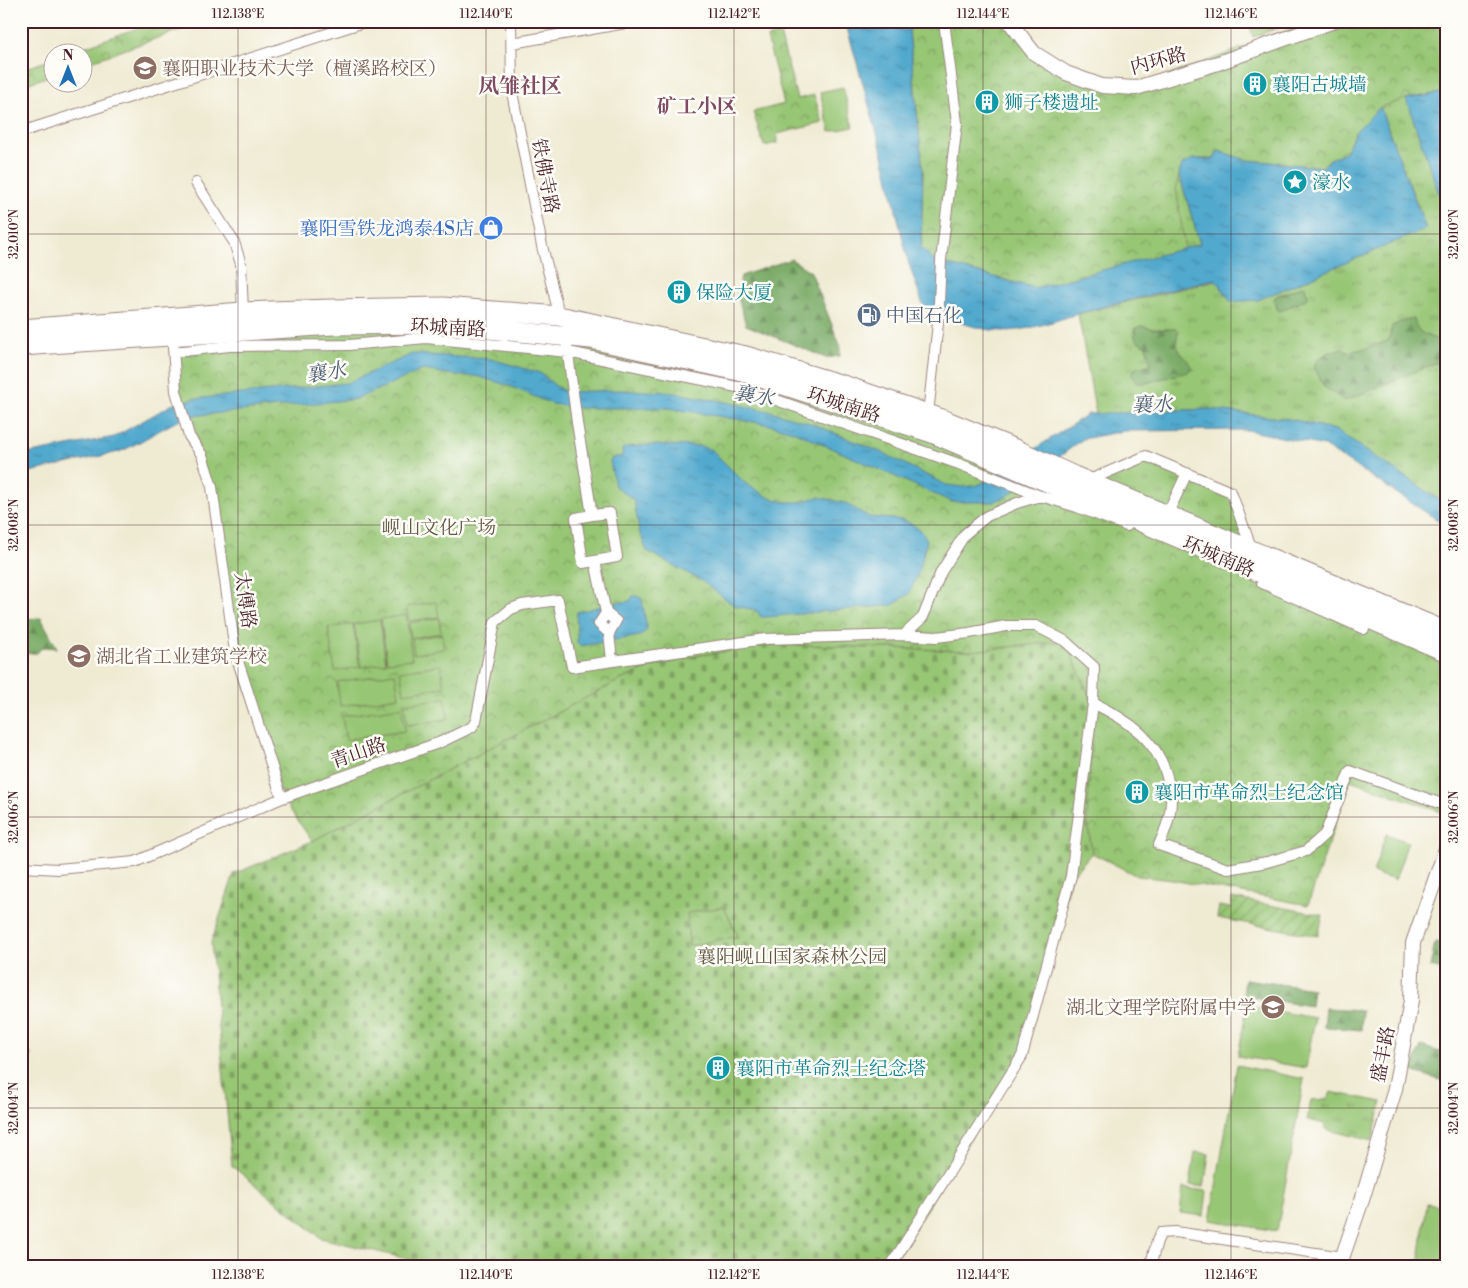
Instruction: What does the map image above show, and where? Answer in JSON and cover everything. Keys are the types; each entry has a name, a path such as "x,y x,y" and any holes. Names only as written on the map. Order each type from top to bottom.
{"highway":[{"name":"环城南路","path":"21,329 243,312 443,307 560,316 746,356 843,385 928,414 1015,449 1076,483 1447,652"},
{"name":"环城南路","path":"21,346 173,344 334,325 439,324 567,344 591,339 743,372 932,433 991,467 1076,483 1166,515 1447,632"}],"street":[{"path":"21,132 367,21"},
{"name":"铁佛寺路","path":"512,21 512,92 542,246 567,344 577,423 592,515"},
{"path":"512,43 637,21"},
{"path":"928,414 938,324 941,260 957,124 944,21"},
{"name":"内环路","path":"1009,21 1034,53 1066,73 1102,86 1136,88 1218,63 1334,21"},
{"path":"196,183 234,242 241,264 243,312"},
{"name":"太傅路","path":"173,344 176,391 189,436 202,455 212,487 235,652 282,798"},
{"path":"1076,483 1146,456 1231,492 1252,550"},
{"path":"991,467 1041,496 1117,522 1364,629"},
{"path":"1166,515 1187,473"},
{"path":"904,635 923,616 941,572 965,534 987,516 1018,502 1041,496"},
{"path":"610,513 617,558 583,563 576,518 592,515 610,513"},
{"path":"595,561 605,609 599,624 609,633 612,660 765,639 904,635 936,637 1006,626 1036,626 1065,641 1094,667 1093,703 1071,876 1022,1056 890,1267"},
{"name":"青山路","path":"21,867 58,869 135,862 282,798 441,742 472,727 476,721 496,622 511,609 522,605 558,600 572,667 612,660"},
{"path":"1093,703 1118,716 1146,737 1160,758 1166,772 1172,799 1168,821 1159,845 1228,869 1267,862 1306,851 1325,834 1350,771 1447,806"},
{"name":"盛丰路","path":"1341,1262 1363,1197 1395,1089 1411,1001 1413,943 1447,846"},
{"path":"1150,1267 1161,1233 1175,1232 1341,1262"}],"green space":[{"path":"157,21 206,21 92,61 92,44"},
{"path":"908,21 1009,21 1066,73 1136,88 1314,21 1447,21 1447,92 1406,99 1380,107 1356,131 1345,152 1330,159 1323,167 1247,160 1218,151 1214,159 1193,159 1182,165 1176,187 1185,249 1035,288 934,261 921,247 923,172"},
{"path":"1249,21 1297,21 1253,37"},
{"path":"1447,21 1447,92 1407,99 1445,211 1447,210 1447,505 1335,430 1295,420 1209,409 1096,414 1078,314 1426,228 1380,108 1179,174 1200,244 1035,288 934,261 918,120 969,117"},
{"path":"780,34 797,99 814,95 823,123 777,134 777,143 764,146 753,112 784,104 767,38"},
{"path":"42,63 42,79 21,86 21,70"},
{"path":"843,87 853,127 830,132 820,92"},
{"path":"791,259 811,272 840,345 840,356 826,358 746,325 737,294 741,276"},
{"path":"1302,286 1305,287 1308,298 1280,311 1277,309 1275,297"},
{"name":"岘山文化广场","path":"559,316 746,356 1447,650 1447,814 1350,780 1308,905 1172,880 1137,876 1092,853 1087,817 1093,703 1065,641 970,651 776,644 700,655 654,666 618,681 312,841 282,798 235,652 212,487 192,444 164,319"},
{"path":"1408,319 1414,319 1417,328 1424,334 1444,343 1445,359 1345,401 1324,387 1314,366 1319,359 1335,350 1343,348 1347,352 1368,348 1389,340 1392,326"},
{"path":"1142,326 1153,329 1176,329 1178,332 1177,345 1191,368 1188,372 1145,383 1136,383 1132,374 1134,369 1151,364 1146,346 1138,342 1134,335 1134,329"},
{"path":"1146,456 1231,492 1252,550 1086,481"},
{"path":"436,602 439,617 409,621 406,607"},
{"path":"406,615 412,659 387,662 381,619"},
{"path":"41,618 57,648 43,647 37,653 21,653 21,619"},
{"path":"439,618 441,633 411,638 409,623"},
{"path":"380,620 386,663 361,667 354,624"},
{"path":"353,624 360,667 335,671 328,628"},
{"path":"442,634 444,649 414,654 412,639"},
{"name":"襄阳岘山国家森林公园","path":"1065,641 1093,703 1092,853 1071,876 1022,1056 890,1267 440,1267 321,1238 232,1166 211,943 234,874 312,841 618,681 654,666 700,655 776,644 970,651"},
{"path":"441,665 444,687 404,693 400,671"},
{"path":"395,673 399,697 340,706 337,682"},
{"path":"445,698 448,719 407,725 404,704"},
{"path":"401,707 405,731 346,740 342,716"},
{"path":"1386,834 1408,842 1395,880 1373,873"},
{"path":"1232,898 1323,915 1318,936 1217,918 1219,906 1231,908"},
{"path":"724,907 738,936 689,946 687,913"},
{"path":"1435,942 1447,944 1447,971 1430,967"},
{"path":"1245,979 1313,989 1311,1006 1243,996"},
{"path":"1247,1006 1315,1018 1306,1068 1238,1056"},
{"path":"1326,1008 1362,1010 1361,1030 1324,1027"},
{"path":"21,1040 31,1055 27,1085 21,1085"},
{"path":"1421,1046 1447,1054 1447,1082 1411,1071"},
{"path":"1237,1065 1304,1079 1277,1231 1210,1220"},
{"path":"1331,1092 1382,1102 1372,1141 1325,1129 1325,1124 1307,1120 1311,1100 1328,1099"},
{"path":"1195,1152 1209,1154 1204,1187 1190,1185"},
{"path":"1183,1188 1207,1191 1204,1216 1180,1213"},
{"path":"1427,1204 1447,1207 1447,1267 1418,1267"}],"water":[{"name":"濠水","path":"845,21 908,21 923,172 921,247 934,261 1035,288 1200,244 1179,174 1182,165 1193,159 1214,159 1218,151 1247,160 1323,167 1330,159 1345,152 1356,131 1380,107 1426,229 1258,300 1231,302 1215,279 1024,329 1006,331 984,329 963,323 923,305 908,261 882,151"},
{"path":"1447,92 1447,210 1445,211 1406,99"},
{"name":"襄水","path":"412,354 491,359 540,373 558,388 567,392 620,390 669,392 773,412 813,424 883,453 946,485 964,487 978,485 986,481 1088,414 1209,409 1295,420 1335,430 1447,505 1447,526 1324,446 1247,430 1123,431 1083,439 1006,497 993,502 952,502 793,431 766,424 668,408 580,408 552,404 507,385 476,376 461,376 423,370 356,399 191,416 181,419 119,452 21,474 21,455 114,437 173,404 194,399 347,383"},
{"path":"650,445 700,446 712,450 746,484 768,497 784,502 799,502 819,497 845,503 869,517 903,520 915,526 923,533 927,540 919,571 909,594 893,605 766,617 761,617 756,610 735,606 702,581 647,551 639,531 634,500 615,486 610,462 612,458 622,456 623,449 626,447"},
{"path":"633,596 642,599 647,630 640,636 580,646 577,642 577,612 630,601"}],"place":[{"name":"襄阳职业技术大学（檀溪路校区）","path":"145,68"},
{"name":"襄阳古城墙","path":"1255,84"},
{"name":"狮子楼遗址","path":"987,102"},
{"name":"濠水","path":"1295,182"},
{"name":"襄阳雪铁龙鸿泰4S店","path":"491,228"},
{"name":"保险大厦","path":"679,292"},
{"name":"中国石化","path":"869,315"},
{"name":"湖北省工业建筑学校","path":"79,656"},
{"name":"襄阳市革命烈士纪念馆","path":"1137,792"},
{"name":"湖北文理学院附属中学","path":"1273,1007"},
{"name":"襄阳市革命烈士纪念塔","path":"718,1068"}],"district":[{"name":"凤雏社区","path":"520,86"},
{"name":"矿工小区","path":"697,106"}]}
